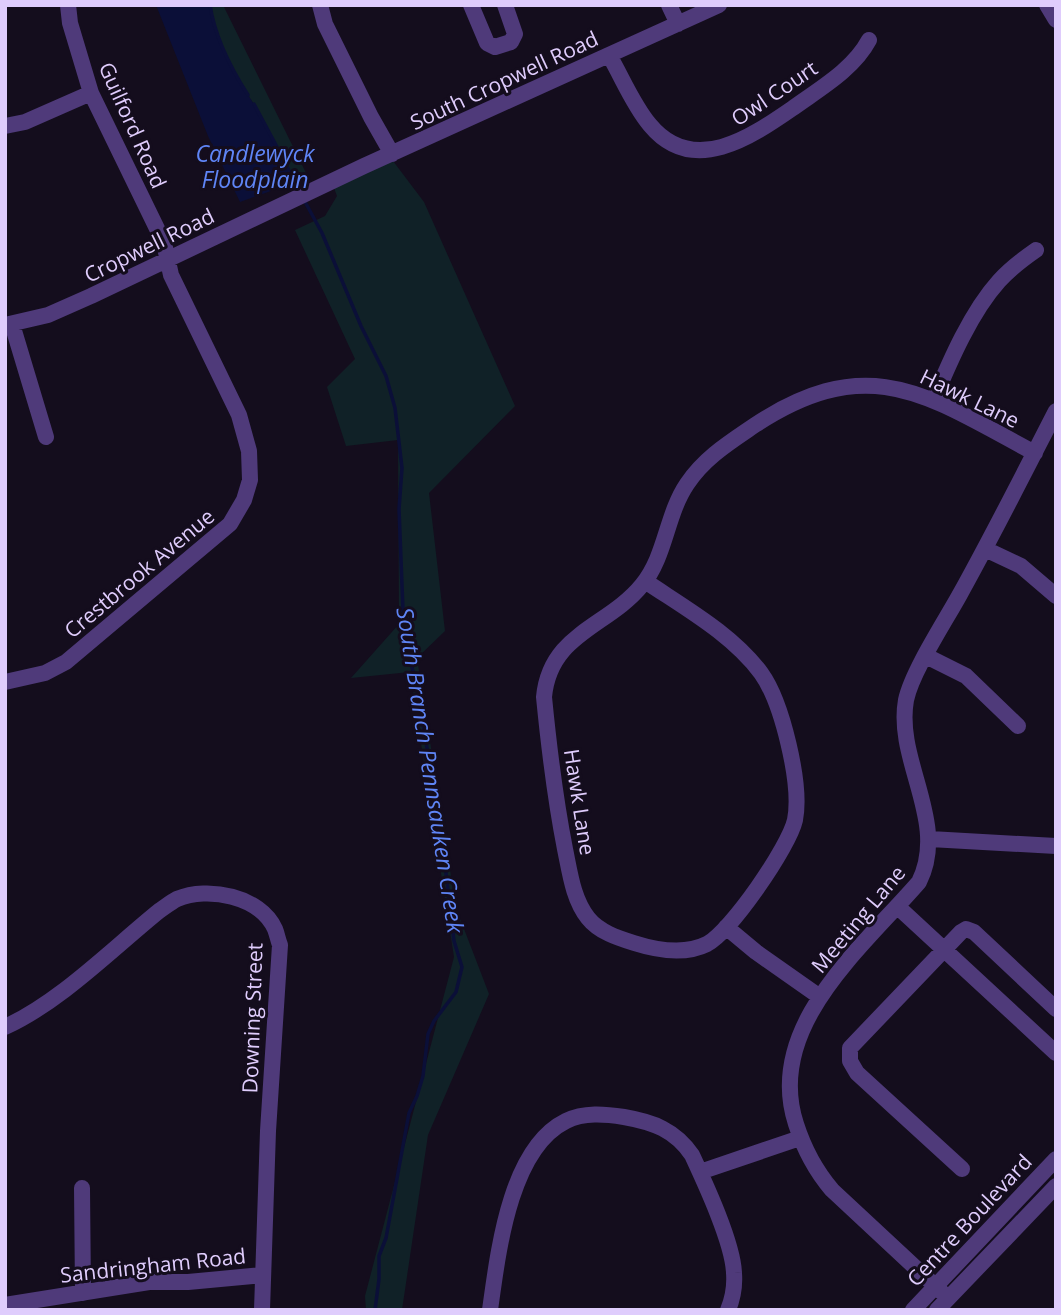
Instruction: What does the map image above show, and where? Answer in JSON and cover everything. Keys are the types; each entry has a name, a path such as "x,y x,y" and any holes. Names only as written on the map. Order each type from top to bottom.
{"street":[{"name":"Guilford Road","path":"68,5 70,23 91,93 164,243 168,259"},
{"path":"320,5 328,30 392,154"},
{"path":"471,5 487,43 495,47 511,42 516,34 505,5"},
{"path":"669,5 678,24"},
{"name":"South Cropwell Road","path":"307,193 719,5"},
{"path":"1047,5 1056,20"},
{"name":"Owl Court","path":"609,54 643,116 660,136 687,148 717,149 748,138 799,104 855,60 869,40"},
{"path":"5,126 25,122 91,93"},
{"name":"Cropwell Road","path":"8,324 48,315 307,193"},
{"path":"934,399 954,355 989,294 1007,273 1036,250"},
{"name":"Crestbrook Avenue","path":"5,682 45,673 66,662 230,524 244,500 250,480 249,451 239,415 171,275 168,259"},
{"path":"8,324 46,436"},
{"name":"Hawk Lane","path":"646,581 743,652 763,676 781,718 794,779 794,821 779,855 726,927 708,943 697,948 669,950 613,936 590,921 582,909 571,880 555,791 544,697 545,682 551,668 568,643 631,597 646,581 677,502 695,472 768,417 815,394 849,387 885,386 910,391 934,399 1035,453"},
{"name":"Meeting Lane","path":"943,1304 936,1287 832,1190 808,1156 789,1104 788,1082 804,1022 820,997 919,882 925,870 930,839 906,730 905,713 911,686 1035,453 1049,440 1056,411"},
{"path":"985,549 1021,566 1056,596"},
{"path":"926,656 966,676 1018,726"},
{"path":"930,839 1056,846"},
{"name":"Downing Street","path":"5,1027 52,1000 176,899 193,894 218,894 239,900 262,912 275,928 279,945 268,1131 262,1310"},
{"path":"898,907 1056,1053"},
{"path":"726,927 756,952 820,997"},
{"path":"962,1169 857,1073 850,1061 850,1048 961,931 972,930 1056,1009"},
{"path":"490,1310 500,1244 513,1196 531,1154 554,1128 569,1120 601,1114 662,1127 684,1144 700,1172 726,1239 734,1270 734,1286 728,1310"},
{"path":"700,1172 800,1138"},
{"name":"Centre Boulevard","path":"913,1310 1056,1159"},
{"name":"Centre Boulevard","path":"943,1304 1056,1186"},
{"path":"82,1188 83,1293"},
{"name":"Sandringham Road","path":"5,1305 149,1282 188,1282 263,1275"}],"shaded area":[{"path":"210,5 223,5 309,179 302,197 255,106 233,72 216,32"},
{"path":"390,157 424,202 515,406 429,493 445,631 417,658 456,908 489,994 428,1135 402,1310 366,1310 365,1296 454,957 410,672 351,678 399,624 398,440 346,446 327,387 355,359 295,230 325,216 337,196 331,180"}],"water":[{"name":"Candlewyck Floodplain","path":"156,5 210,5 216,32 233,71 296,182 240,202 208,136"}],"waterway":[{"name":"South Branch Pennsauken Creek","path":"210,5 224,52 248,95"},
{"name":"South Branch Pennsauken Creek","path":"254,104 277,147"},
{"name":"South Branch Pennsauken Creek","path":"280,153 299,190"},
{"name":"South Branch Pennsauken Creek","path":"304,200 322,233 361,326 386,376 395,408 402,468 399,509 404,636 417,687 442,839 454,941 462,967 456,992 434,1021 428,1034 423,1076 409,1113 386,1238 379,1256 375,1310"}]}
